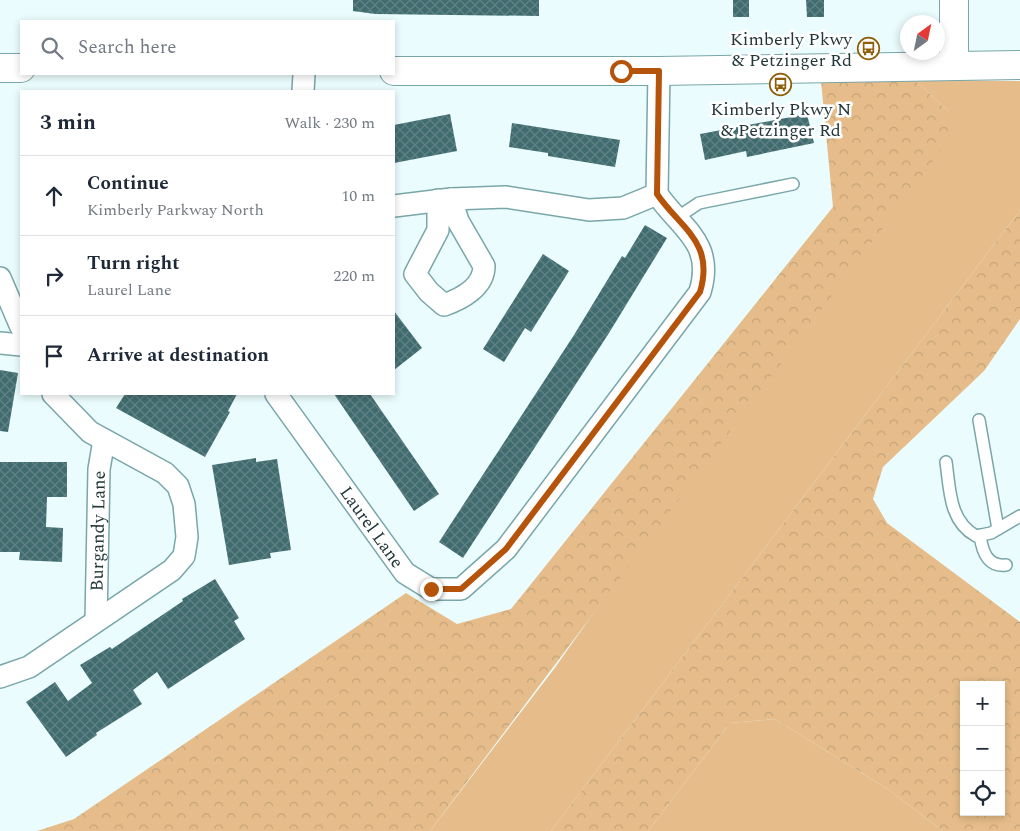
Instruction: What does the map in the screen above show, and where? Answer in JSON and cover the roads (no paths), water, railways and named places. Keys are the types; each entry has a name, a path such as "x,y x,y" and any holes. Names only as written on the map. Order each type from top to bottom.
{"street":[{"path":"954,0 954,66"},
{"path":"395,71 659,71 1020,65"},
{"path":"0,68 20,68"},
{"path":"395,206 445,200 506,197 589,210 623,208 657,194 659,71"},
{"path":"303,90 304,75"},
{"name":"Laurel Lane","path":"277,395 405,573 431,589 461,589 506,549 700,292 704,278 698,243 678,217 665,206 657,194"},
{"path":"0,278 20,325"},
{"path":"0,343 20,345"},
{"name":"Burgandy Lane","path":"0,678 29,667 172,570 184,556 187,537 184,504 178,486 165,473 90,432 54,395"},
{"name":"Burgandy Lane","path":"96,621 99,469 104,440"}],"lane":[{"path":"678,217 699,203 793,184"},
{"path":"978,420 998,529"},
{"path":"946,462 953,511 964,530 976,536 980,535 998,529 1020,516"},
{"path":"980,535 982,550 989,561 997,566 1006,565"}],"place":[{"name":"Kimberly Pkwy & Petzinger Rd","path":"868,49"},
{"name":"Kimberly Pkwy N & Petzinger Rd","path":"781,84"}]}
